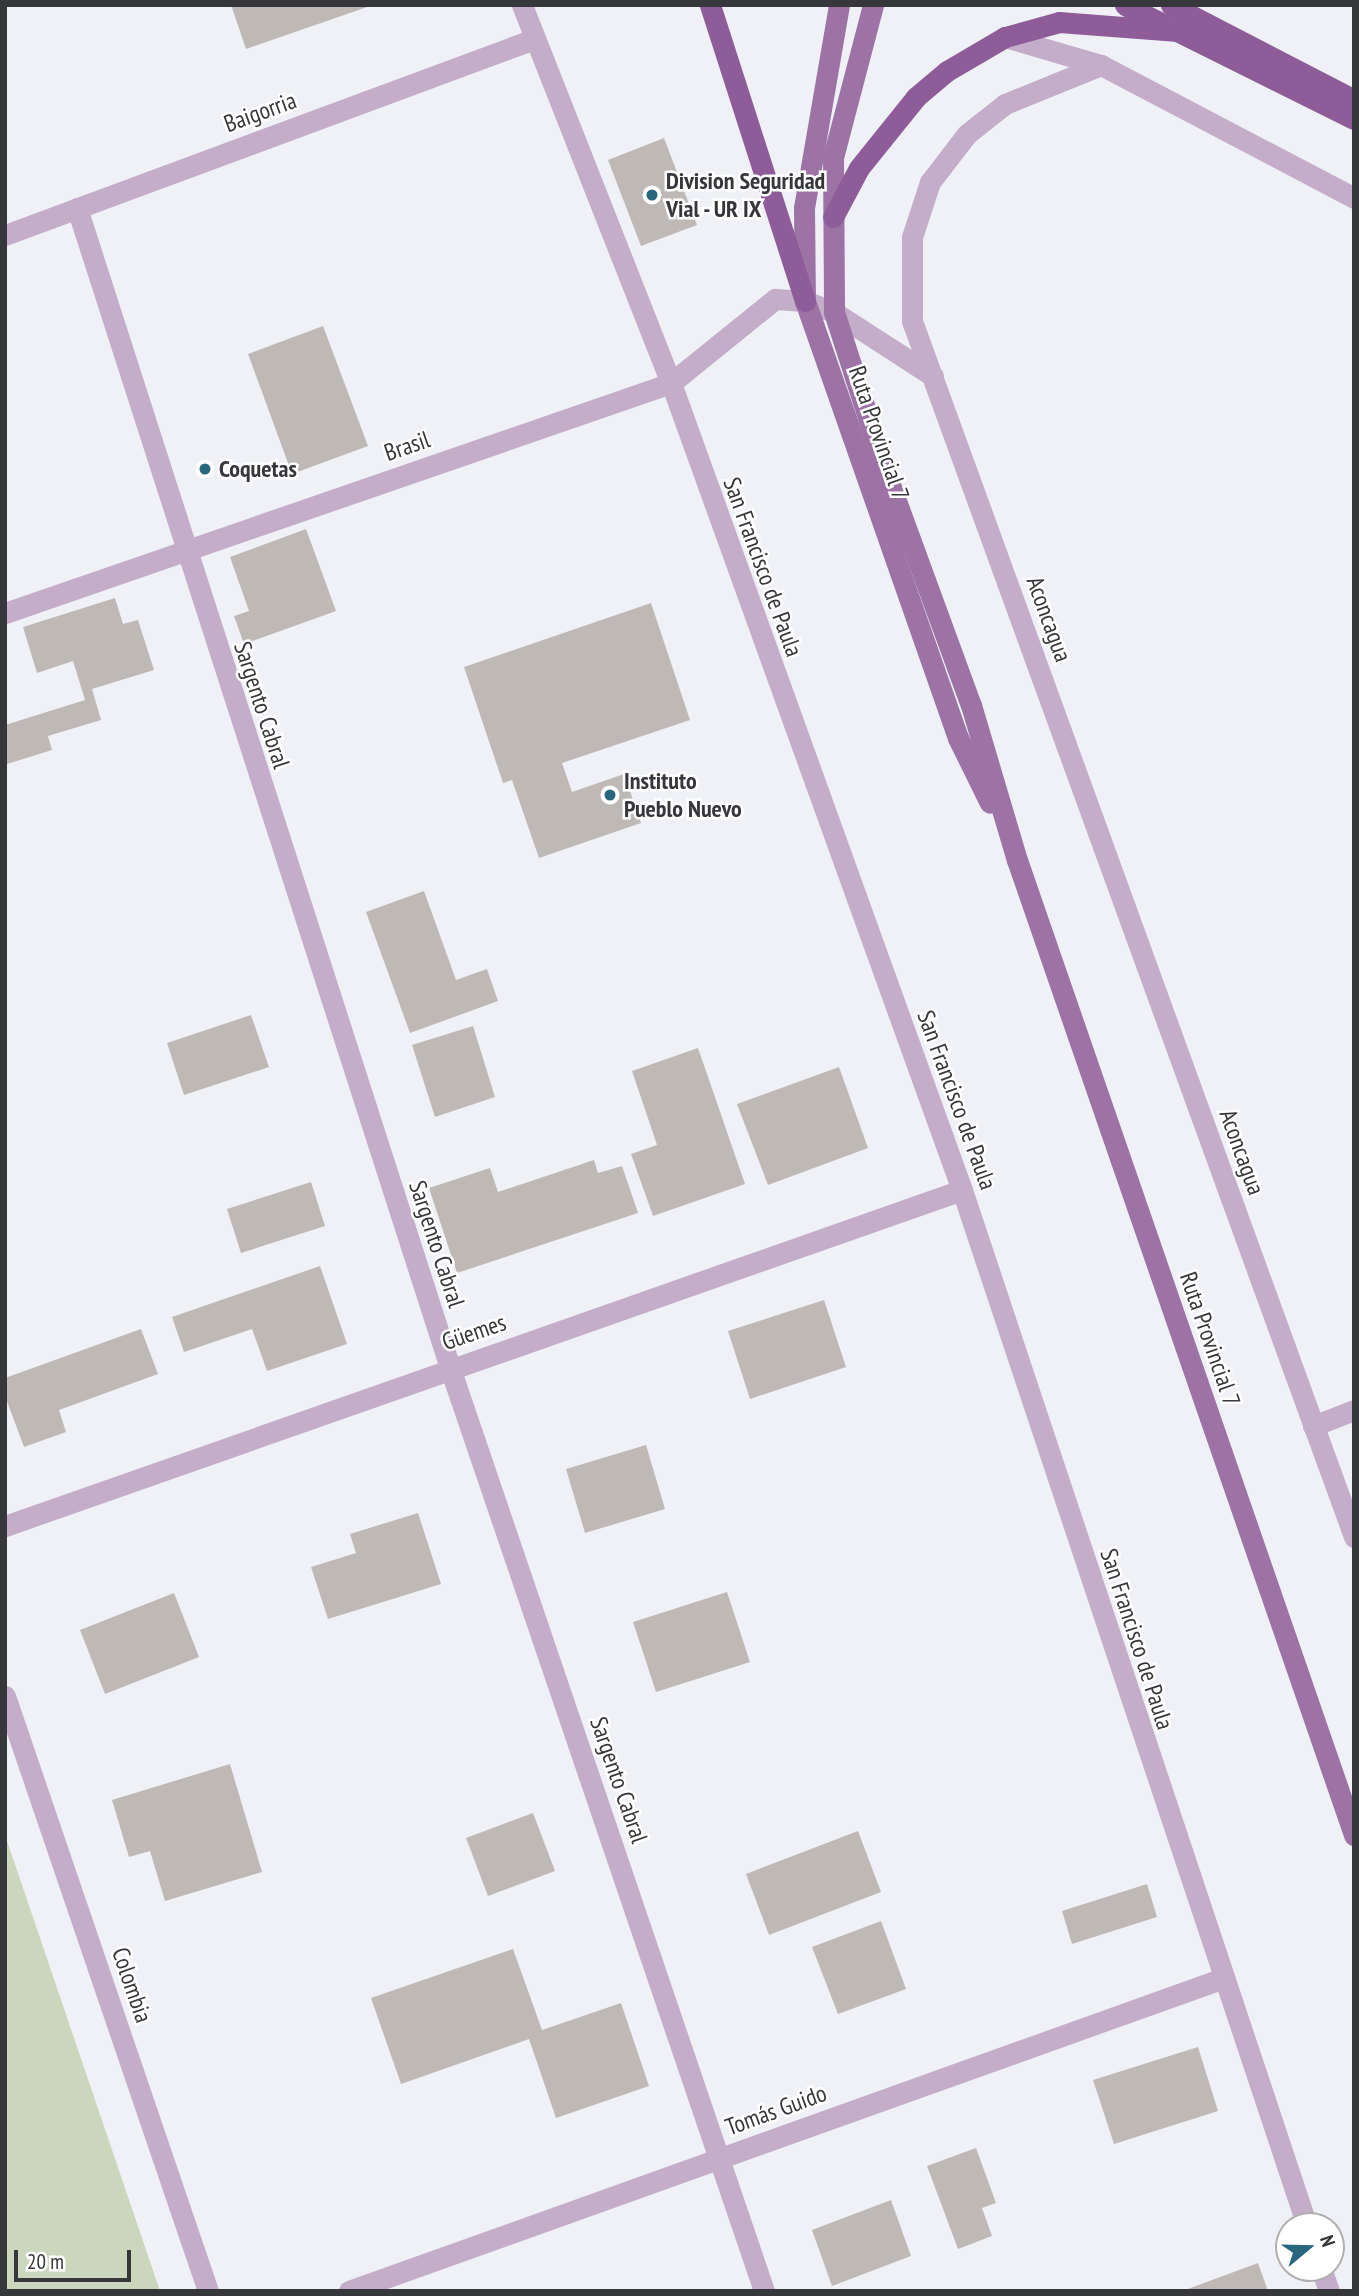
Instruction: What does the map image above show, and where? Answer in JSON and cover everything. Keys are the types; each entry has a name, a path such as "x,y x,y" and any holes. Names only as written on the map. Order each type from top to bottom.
{"highway":[{"path":"710,5 805,301"},
{"path":"1125,5 1354,119"},
{"path":"1171,5 1354,100"},
{"path":"833,218 859,168 916,97 947,71 1005,37 1059,22 1175,31"}],"main road":[{"name":"Ruta Provincial 7","path":"839,5 804,208 805,301 958,738 1017,860"},
{"name":"Ruta Provincial 7","path":"873,5 833,158 834,312 892,489 971,705 1017,860 1354,1835"}],"street":[{"name":"San Francisco de Paula","path":"522,5 671,383 962,1189 1221,1979 1302,2212"},
{"path":"1005,37 1101,65 1354,198"},
{"name":"Baigorria","path":"5,235 534,39"},
{"name":"Aconcagua","path":"1101,65 1005,104 967,134 930,182 912,237 912,321 1354,1537"},
{"name":"Sargento Cabral","path":"77,208 184,550 450,1368 764,2291"},
{"name":"Brasil","path":"5,613 671,383 775,299 805,301"},
{"path":"805,301 834,312 933,376"},
{"name":"Güemes","path":"5,1526 962,1189"},
{"path":"1313,1426 1354,1410"},
{"name":"Colombia","path":"5,1696 208,2291"},
{"name":"Tomás Guido","path":"349,2291 1221,1979"}],"green space":[{"path":"5,1835 160,2291 5,2291"}],"building":[{"path":"231,5 370,5 370,6 246,49"},
{"path":"664,138 697,225 641,246 608,160"},
{"path":"323,326 368,446 292,474 248,354"},
{"path":"306,529 336,611 244,644 234,616 249,611 230,557"},
{"path":"115,598 123,624 138,620 154,670 92,689 101,720 48,736 52,750 7,764 5,725 85,700 73,661 37,673 23,627"},
{"path":"651,603 690,720 562,763 572,792 624,774 641,823 539,858 512,780 503,783 464,667"},
{"path":"424,891 456,980 487,969 498,1001 410,1033 366,912"},
{"path":"251,1015 269,1067 184,1095 167,1043"},
{"path":"473,1026 495,1097 435,1117 412,1045"},
{"path":"698,1048 745,1184 653,1216 631,1154 657,1145 632,1071"},
{"path":"839,1067 868,1148 768,1185 737,1104"},
{"path":"594,1160 598,1173 622,1166 638,1213 457,1273 429,1188 490,1168 498,1192"},
{"path":"311,1182 325,1226 241,1253 227,1209"},
{"path":"320,1266 347,1344 267,1371 252,1329 184,1352 172,1317"},
{"path":"824,1300 846,1367 750,1399 728,1331"},
{"path":"141,1329 158,1374 59,1410 66,1432 24,1447 5,1396 5,1378"},
{"path":"646,1445 665,1509 585,1533 566,1469"},
{"path":"418,1513 441,1584 328,1619 311,1567 356,1553 350,1534"},
{"path":"727,1592 750,1662 656,1692 633,1622"},
{"path":"174,1593 199,1657 105,1694 80,1630"},
{"path":"230,1764 262,1872 165,1901 150,1851 129,1857 112,1800"},
{"path":"533,1813 555,1871 488,1896 466,1838"},
{"path":"858,1831 881,1892 769,1935 746,1874"},
{"path":"1147,1884 1157,1917 1072,1944 1062,1911"},
{"path":"881,1921 906,1989 838,2014 812,1947"},
{"path":"513,1949 542,2030 621,2003 649,2086 556,2118 529,2039 401,2084 371,1998"},
{"path":"1198,2047 1218,2111 1114,2144 1093,2080"},
{"path":"976,2148 996,2203 982,2208 992,2236 958,2249 927,2166"},
{"path":"891,2200 911,2256 832,2286 812,2230"},
{"path":"1258,2263 1268,2291 1185,2291 1185,2290"}],"place":[{"name":"Division Seguridad Vial - UR IX","path":"652,195"},
{"name":"Coquetas","path":"205,469"},
{"name":"Instituto Pueblo Nuevo","path":"610,795"}]}
